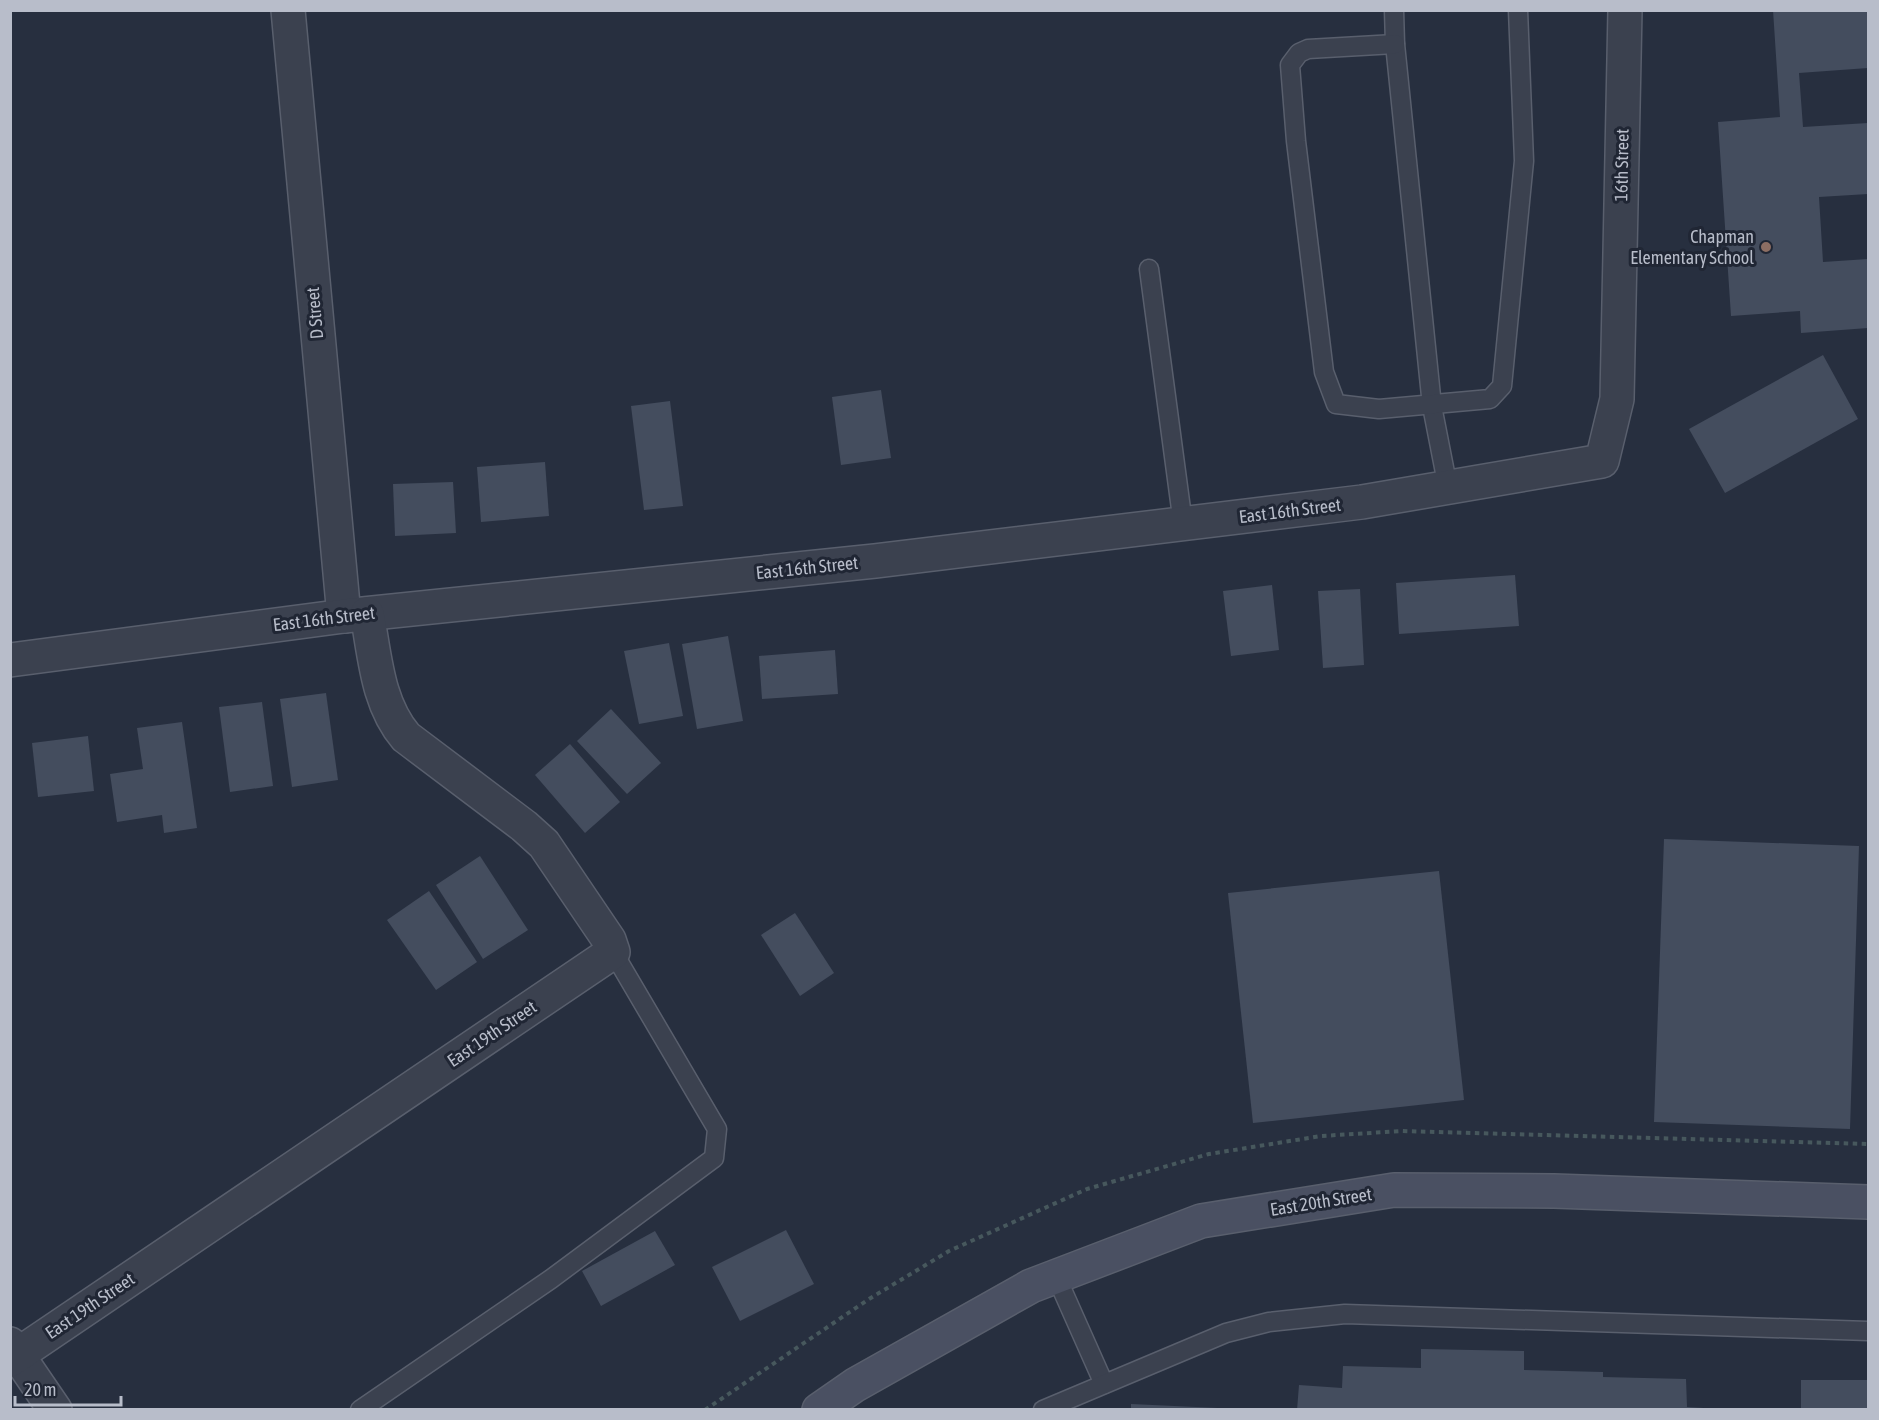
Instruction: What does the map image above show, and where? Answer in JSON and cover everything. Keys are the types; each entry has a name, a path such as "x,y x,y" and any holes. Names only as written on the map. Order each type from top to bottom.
{"street":[{"name":"D Street","path":"288,10 356,615"},
{"name":"16th Street","path":"1602,461 1617,399 1625,10"},
{"name":"East 16th Street","path":"10,660 356,615 875,561 1362,502 1602,461"},
{"path":"356,615 385,704 395,724 406,737 544,843 609,940 613,952"},
{"name":"East 19th Street","path":"13,1353 613,952"},
{"name":"East 20th Street","path":"819,1410 876,1373 1031,1286 1201,1221 1394,1190 1554,1191 1869,1202"},
{"path":"13,1353 55,1410"}],"lane":[{"path":"1394,10 1395,44 1432,406 1448,488"},
{"path":"1395,44 1308,50 1299,53 1290,65 1296,141 1323,372 1336,404 1379,409 1490,399 1502,386 1524,161 1518,10"},
{"path":"1149,269 1183,524"},
{"path":"360,1410 551,1279 714,1158 717,1130 613,952"},
{"path":"1056,1276 1104,1384"},
{"path":"1043,1410 1226,1333 1269,1322 1346,1314 1869,1331"}],"building":[{"path":"1773,10 1868,10 1868,68 1799,73 1803,127 1868,123 1868,194 1819,197 1823,262 1868,259 1868,328 1801,333 1800,311 1731,316 1718,122 1780,117"},
{"path":"1823,355 1858,419 1725,493 1689,429"},
{"path":"881,390 891,458 841,465 832,397"},
{"path":"670,401 683,506 644,510 631,406"},
{"path":"545,462 549,516 481,522 477,467"},
{"path":"453,482 456,533 395,536 393,484"},
{"path":"1515,575 1519,626 1399,634 1396,583"},
{"path":"1272,585 1279,650 1231,656 1223,591"},
{"path":"1360,589 1364,665 1323,668 1318,591"},
{"path":"728,636 743,721 697,729 682,644"},
{"path":"669,643 683,716 639,724 624,651"},
{"path":"835,650 838,694 762,699 759,656"},
{"path":"326,693 338,780 292,787 280,699"},
{"path":"262,702 273,786 230,792 219,707"},
{"path":"611,709 661,763 627,794 577,741"},
{"path":"182,722 197,828 164,833 162,815 117,822 110,774 143,769 137,728"},
{"path":"88,736 94,791 38,797 32,743"},
{"path":"570,744 620,802 585,833 535,775"},
{"path":"1664,839 1859,846 1850,1129 1654,1122"},
{"path":"480,856 528,930 483,959 436,885"},
{"path":"1439,871 1464,1100 1253,1123 1228,893"},
{"path":"429,891 477,962 436,990 387,920"},
{"path":"795,913 834,973 800,996 761,935"},
{"path":"786,1230 814,1284 740,1321 712,1267"},
{"path":"655,1231 675,1265 601,1306 582,1271"},
{"path":"1421,1349 1524,1351 1524,1370 1603,1372 1603,1377 1686,1379 1687,1407 1737,1410 1297,1410 1299,1385 1342,1388 1343,1366 1421,1368"},
{"path":"1801,1380 1868,1380 1868,1410 1801,1410"},
{"path":"1131,1404 1218,1408 1218,1410 1131,1410"}],"place":[{"name":"Chapman Elementary School","path":"1766,247"}]}
